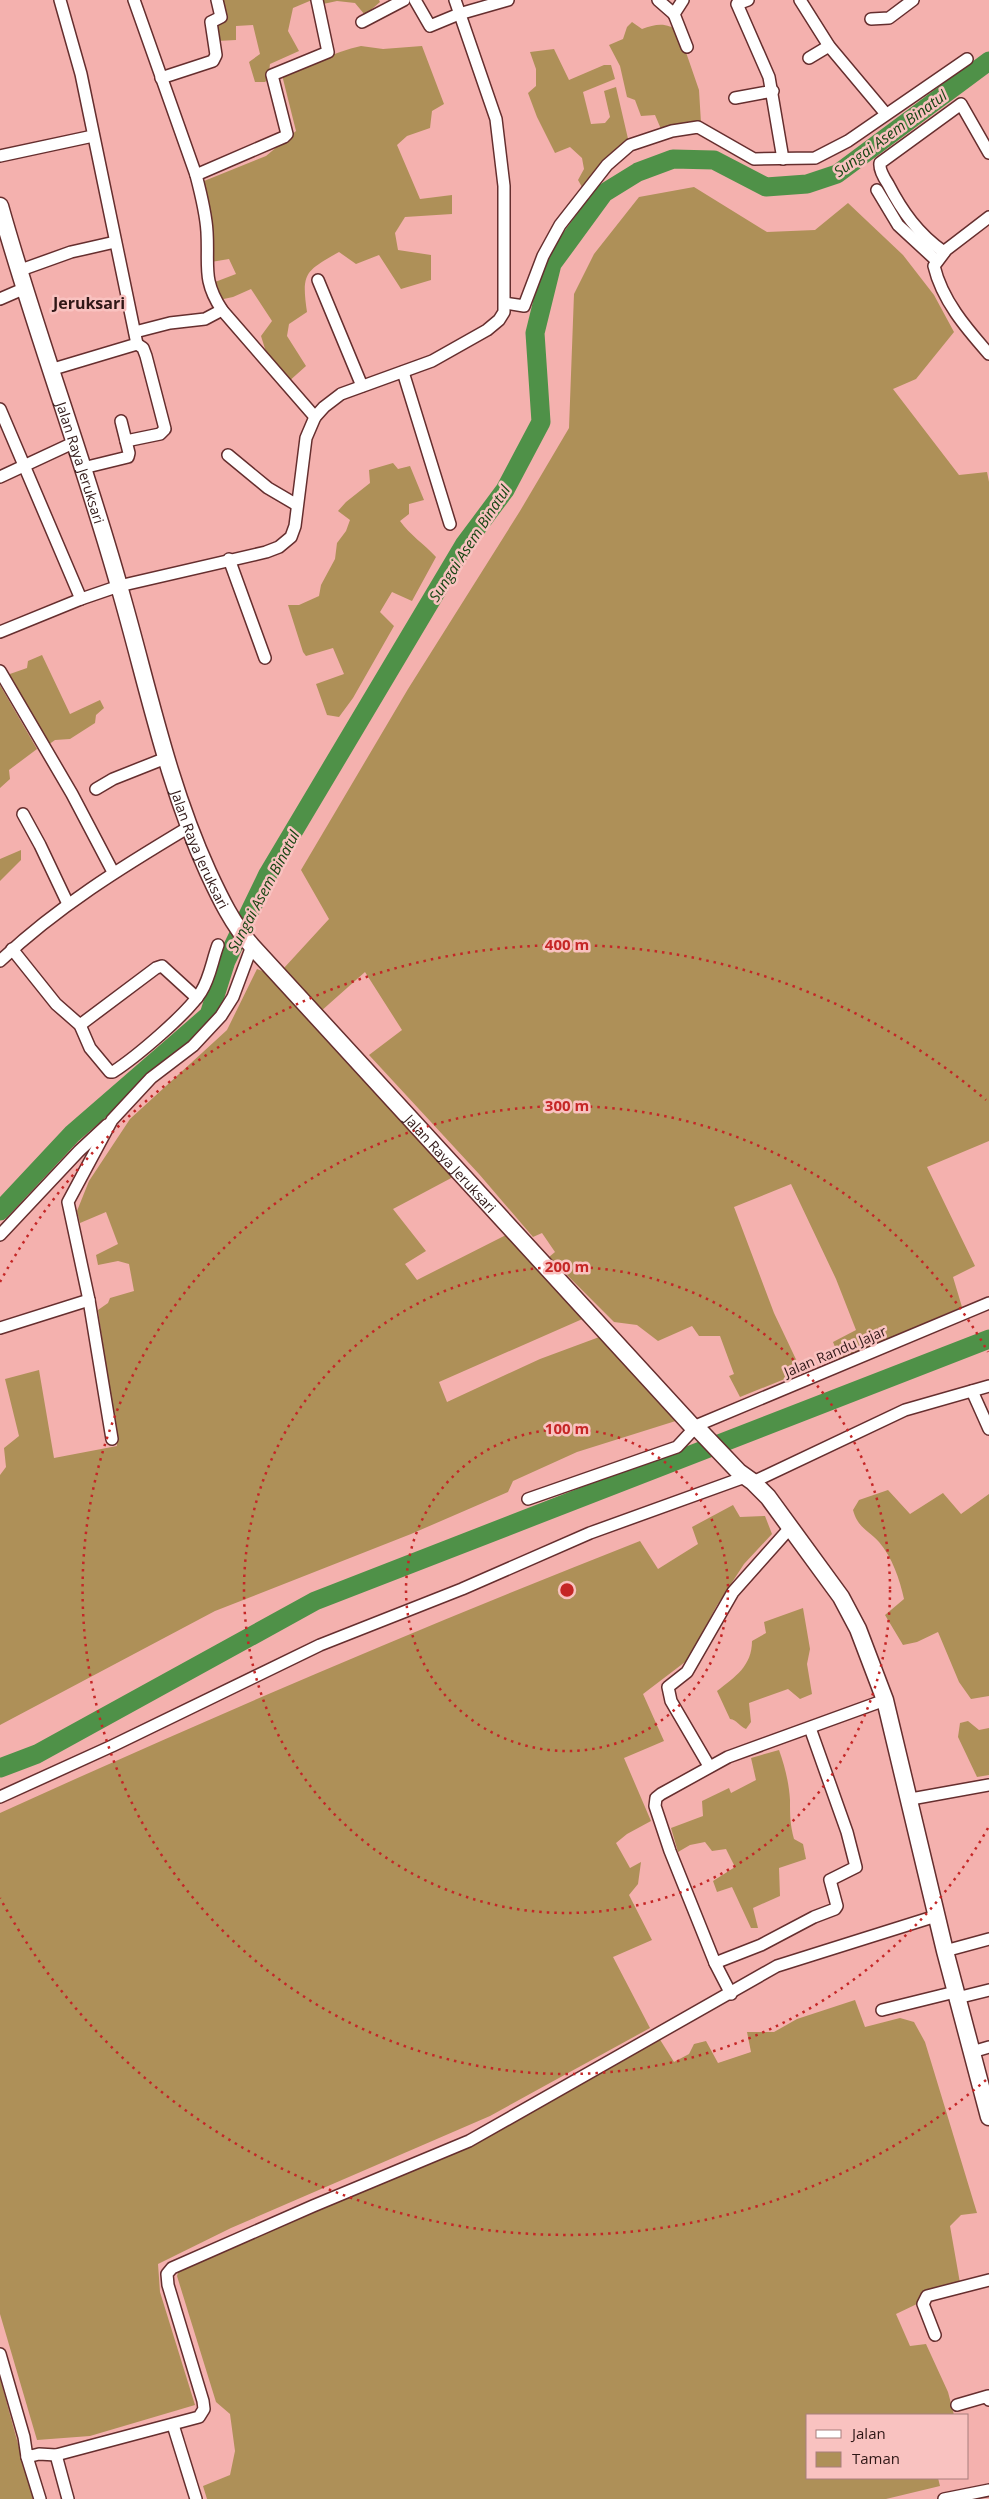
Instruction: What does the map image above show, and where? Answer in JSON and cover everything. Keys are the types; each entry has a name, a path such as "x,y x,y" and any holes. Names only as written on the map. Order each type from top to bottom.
{"street":[{"path":"60,0 80,74 137,344 144,350 165,429 160,434 126,441"},
{"path":"134,0 196,175 207,233 207,280 211,294 222,310 315,417"},
{"path":"161,78 213,61 216,55 211,22 221,17 217,0"},
{"path":"196,175 284,137 287,134 272,75 328,52 316,0"},
{"path":"362,22 404,0"},
{"path":"415,0 428,26 459,14 508,0"},
{"path":"0,632 119,586 229,559 266,552 288,541 295,526 306,438 315,417 332,400 362,386 432,360 487,330 503,316 505,303 504,186 496,119 455,0"},
{"path":"658,0 674,14 687,47"},
{"path":"674,14 683,0"},
{"path":"748,0 737,4 759,51 773,90 783,159"},
{"path":"800,0 829,46 886,114"},
{"path":"871,19 889,18 913,0"},
{"path":"809,58 829,46"},
{"path":"505,303 524,306 543,256 560,225 608,165 630,145 672,131 698,128 734,146 748,157 804,160 828,153 968,59"},
{"path":"735,98 773,90"},
{"path":"946,252 921,233 903,212 882,173 880,163 961,104 989,152"},
{"path":"0,156 93,136"},
{"path":"877,190 898,225 946,252"},
{"name":"Jalan Raya Jeruksari","path":"0,206 23,289 73,444 83,468 119,586 166,758 188,827 230,916 251,945 696,1428 768,1496 789,1529 800,1540 840,1597 858,1629 886,1700 936,1916 989,2117"},
{"path":"989,217 946,252 934,266 938,281 946,298 973,336 989,354"},
{"path":"18,271 71,252 116,242"},
{"path":"318,280 362,386"},
{"path":"0,299 23,289"},
{"path":"135,332 170,323 205,319 222,310"},
{"path":"50,370 137,344"},
{"path":"403,372 450,524"},
{"path":"0,409 82,599"},
{"path":"83,468 128,457 129,453 121,421"},
{"path":"0,477 73,444"},
{"path":"228,455 275,492 297,505"},
{"path":"229,559 264,658"},
{"path":"0,671 72,794 114,872"},
{"path":"96,789 113,779 166,758"},
{"path":"23,814 68,904"},
{"path":"0,961 68,904 114,872 188,827"},
{"path":"12,949 56,1004 80,1025 96,1057 110,1072 113,1072 161,1034 197,998 209,977 218,945"},
{"path":"0,1235 151,1078 192,1046 221,1016 234,997 251,945"},
{"path":"80,1025 156,968 162,966 197,998"},
{"path":"112,1120 68,1202 89,1300 112,1439"},
{"path":"0,1328 89,1300"},
{"name":"Jalan Randu Jajar","path":"696,1428 989,1303"},
{"path":"0,1798 320,1645 462,1589 590,1534 746,1477 905,1410 989,1386"},
{"path":"972,1391 989,1429"},
{"path":"528,1499 677,1447 696,1428"},
{"path":"709,1766 671,1701 668,1687 687,1672 733,1592 754,1566 789,1529"},
{"path":"731,1994 715,1963 670,1851 655,1803 661,1794 728,1757 886,1700"},
{"path":"715,1963 762,1945 814,1917 835,1909 837,1906 830,1880 856,1867 847,1832 810,1728"},
{"path":"910,1799 989,1785"},
{"path":"27,2457 48,2454 173,2425 199,2417 204,2409 168,2285 168,2274 172,2268 313,2206 469,2141 731,1994 777,1966 936,1916"},
{"path":"945,1951 989,1939"},
{"path":"882,2010 989,1990"},
{"path":"972,2052 989,2047"},
{"path":"935,2335 923,2304 927,2296 989,2280"},
{"path":"0,2354 40,2499"},
{"path":"957,2405 988,2396 989,2400"},
{"path":"173,2425 196,2499"},
{"path":"48,2454 68,2499"},
{"path":"944,2499 989,2490"}],"green space":[{"path":"220,0 312,0 293,8 288,31 299,51 270,64 268,79 265,82 255,82 249,62 260,54 253,25 236,26 236,40 217,41 214,22"},
{"path":"322,0 379,0 380,2 365,15 355,3 337,1 323,4"},
{"path":"632,22 642,29 666,25 679,32 699,90 701,123 683,123 661,129 655,115 641,116 635,100 627,97 620,66 609,45 623,39 627,27"},
{"path":"361,46 383,49 422,46 444,104 432,111 430,128 407,136 397,145 420,199 452,195 452,214 405,217 395,233 398,250 431,255 431,280 401,289 379,255 356,264 339,252 319,264 308,274 305,288 307,312 289,324 287,336 306,366 287,383 266,352 261,336 272,321 251,289 233,297 219,300 215,282 236,274 229,259 211,262 204,181 266,156 296,131 282,75 331,55"},
{"path":"554,49 569,80 604,65 611,65 615,79 583,92 591,124 605,123 610,117 604,91 616,87 629,143 605,162 582,187 578,180 584,169 582,158 570,147 555,153 537,117 528,93 536,86 536,69 530,52"},
{"path":"694,187 767,232 815,230 848,203 903,255 934,295 954,332 916,379 893,389 959,475 987,472 989,482 989,1141 927,1167 975,1266 953,1277 962,1307 840,1359 833,1342 856,1330 836,1279 791,1184 734,1207 774,1313 802,1372 740,1397 729,1376 734,1374 720,1336 699,1336 692,1326 658,1341 637,1325 614,1322 549,1257 555,1252 542,1233 533,1237 479,1174 369,1055 402,1030 365,972 320,1012 284,968 329,919 301,870 408,689 520,511 569,428 574,294 594,254 639,197"},
{"path":"393,463 398,469 410,466 424,500 409,504 409,514 400,521 436,557 412,601 392,592 380,612 394,626 353,698 339,717 327,715 316,684 344,674 333,648 306,656 288,605 299,605 319,596 321,585 335,559 337,543 346,531 350,520 338,511 346,502 370,483 369,470"},
{"path":"42,655 70,714 100,700 104,708 96,715 95,723 70,739 55,740 48,745 7,675 27,668 28,661"},
{"path":"0,685 37,749 9,770 10,779 0,788"},
{"path":"21,850 21,860 0,881 0,859"},
{"path":"257,969 270,974 455,1176 393,1209 426,1251 405,1264 417,1280 508,1234 587,1317 439,1382 447,1402 540,1359 602,1336 682,1419 577,1452 513,1481 508,1492 411,1534 215,1611 0,1725 0,1475 6,1467 4,1448 19,1436 5,1379 39,1370 54,1458 117,1446 98,1310 108,1303 110,1298 134,1291 129,1264 118,1261 98,1265 96,1255 118,1244 106,1212 80,1223 77,1211 89,1181 130,1119 227,1030"},
{"path":"888,1490 910,1514 943,1493 961,1514 989,1494 989,1696 971,1699 959,1682 938,1632 917,1642 903,1645 885,1615 904,1599 900,1584 892,1562 884,1548 860,1525 853,1510 859,1500"},
{"path":"733,1505 740,1517 765,1516 772,1534 744,1564 716,1607 689,1659 643,1694 664,1741 624,1758 651,1821 627,1834 616,1843 630,1868 641,1862 638,1884 629,1895 652,1940 613,1957 650,2028 490,2116 231,2228 158,2264 160,2292 195,2405 90,2436 37,2440 0,2314 0,1813 318,1673 640,1541 658,1569 698,1544 692,1527"},
{"path":"803,1608 810,1649 807,1664 812,1694 800,1699 788,1689 749,1703 751,1722 746,1729 730,1719 717,1691 736,1676 746,1664 752,1641 766,1633 764,1622"},
{"path":"968,1721 979,1730 989,1728 989,1775 977,1777 958,1737 960,1723"},
{"path":"779,1750 789,1787 790,1820 794,1839 803,1844 806,1859 779,1868 780,1896 753,1908 758,1928 751,1928 732,1887 717,1892 713,1881 735,1867 726,1849 712,1851 705,1842 690,1845 678,1852 671,1828 703,1816 702,1801 729,1788 731,1793 756,1780 751,1758"},
{"path":"855,2000 865,2027 900,2018 914,2022 925,2042 977,2213 961,2215 950,2226 960,2283 931,2289 919,2297 919,2303 896,2314 910,2346 926,2344 948,2392 954,2414 806,2414 806,2479 938,2479 940,2486 886,2499 207,2499 203,2486 230,2475 235,2451 230,2414 216,2402 177,2276 180,2267 400,2174 659,2038 674,2062 689,2054 694,2044 706,2041 718,2063 751,2052 747,2032 774,2032 797,2019"},
{"path":"0,2378 33,2499 0,2499"}],"waterway":[{"name":"Sungai Asem Binatul","path":"0,1211 72,1134 209,1015 226,961 268,874 464,545 505,490 541,422 535,333 552,264 604,193 638,172 673,159 714,160 766,187 807,184 837,174 989,61"},
{"path":"0,1768 37,1754 315,1601 989,1339"}],"district":[{"name":"Jeruksari","path":"89,303"}]}
